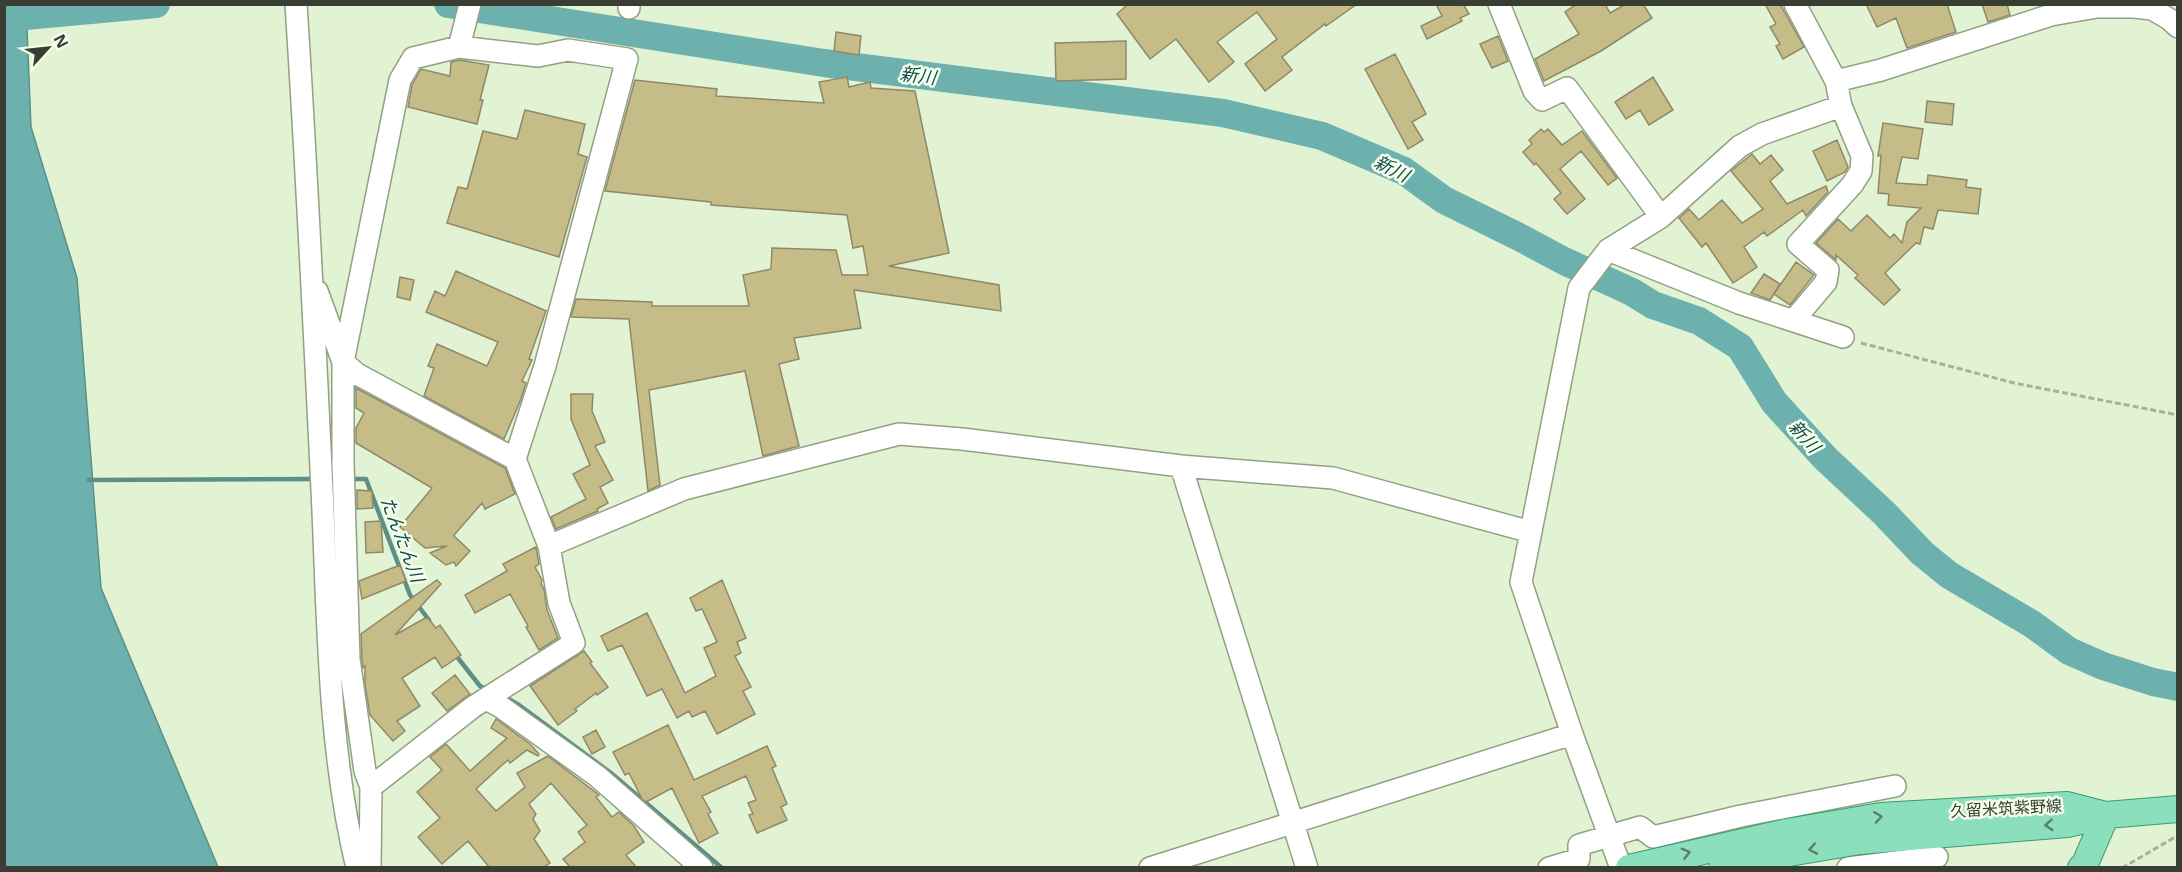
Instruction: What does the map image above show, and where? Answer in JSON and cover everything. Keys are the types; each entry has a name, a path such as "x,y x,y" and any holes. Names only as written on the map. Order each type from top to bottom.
{"main road":[{"name":"久留米筑紫野線","path":"1629,867 1787,832 1881,816 2067,805 2106,815"},
{"path":"2081,867 2085,864 2106,815 2178,809"},
{"name":"久留米筑紫野線","path":"1722,867 1759,858 1860,841 2067,824 2106,815"}],"street":[{"path":"296,4 308,193 330,665 340,765 351,846 357,867"},
{"path":"459,47 470,4"},
{"path":"1499,4 1534,92 1542,100 1568,88 1661,217"},
{"path":"1794,321 1826,282 1828,270 1798,244 1852,185 1861,171 1862,156 1841,106 1836,81 1795,4"},
{"path":"1836,81 1881,70 2051,15 2097,7 2152,9 2178,27"},
{"path":"370,867 371,787 364,771 349,659 343,463 343,362 400,80 413,58 459,47 538,56 567,50 627,59 546,366 515,459 549,546 559,603 574,643 473,707 371,787"},
{"path":"1621,867 1572,734 1521,582 1580,288 1608,250 1661,217 1740,146 1762,134 1841,106"},
{"path":"1608,250 1739,303 1843,337"},
{"path":"310,271 343,362 357,374 515,459"},
{"path":"549,546 684,489 899,434 962,439 1181,466 1333,478 1531,532"},
{"path":"1181,466 1307,867"},
{"path":"486,699 501,707 597,777 702,867"},
{"path":"1150,867 1572,734"},
{"path":"1549,867 1579,859 1579,845 1640,827 1653,837 1895,786"},
{"path":"370,823 381,867"},
{"path":"1848,867 1937,857"}],"path":[{"path":"1843,337 2014,383 2178,415"},
{"path":"2122,867 2176,836 2178,838"}],"water":[{"path":"26,4 31,127 77,278 101,588 218,867 5,867 4,5"}],"building":[{"path":"1128,4 1357,4 1326,26 1325,24 1282,57 1292,70 1265,91 1245,64 1277,39 1257,12 1217,42 1234,62 1209,82 1176,39 1150,59 1117,14"},
{"path":"1436,4 1463,4 1469,14 1460,18 1462,21 1427,39 1421,26 1442,16"},
{"path":"1577,4 1605,4 1610,13 1626,4 1643,4 1652,18 1601,51 1544,81 1535,59 1579,34 1565,12"},
{"path":"1765,4 1780,4 1804,47 1783,59 1776,46 1780,44 1770,27 1776,24"},
{"path":"1866,4 1947,4 1956,32 1907,48 1896,18 1877,27"},
{"path":"1982,4 2007,4 2010,15 1988,22"},
{"path":"836,32 861,36 859,55 834,51"},
{"path":"1498,36 1508,61 1492,68 1480,44"},
{"path":"1126,41 1126,79 1056,81 1055,43"},
{"path":"1395,54 1426,114 1412,122 1423,140 1408,149 1365,69"},
{"path":"460,60 489,65 480,100 483,100 477,124 408,107 412,85 421,69 450,76 451,62"},
{"path":"847,77 849,87 870,82 871,88 915,91 949,253 889,266 999,285 1001,311 854,290 861,328 794,338 799,359 779,364 799,446 763,456 745,371 649,390 660,485 648,491 629,319 571,317 576,299 652,302 652,306 749,306 743,275 771,269 772,248 836,250 842,275 868,275 863,246 853,248 847,215 711,205 711,202 605,191 635,80 717,89 716,96 824,103 819,82"},
{"path":"1653,77 1673,110 1649,125 1640,110 1626,119 1615,102"},
{"path":"1927,101 1954,104 1952,125 1925,122"},
{"path":"525,110 585,124 578,154 587,157 559,257 447,223 458,187 467,189 483,131 517,139"},
{"path":"1883,123 1923,129 1918,159 1902,157 1896,183 1927,185 1928,175 1967,180 1966,187 1981,189 1978,214 1938,210 1933,229 1924,227 1920,244 1916,243 1885,273 1900,290 1884,305 1855,278 1858,275 1836,255 1836,260 1816,243 1838,219 1851,231 1867,215 1890,238 1894,234 1902,243 1907,222 1921,208 1888,205 1889,194 1878,193 1881,155 1878,156"},
{"path":"1541,129 1544,132 1548,129 1562,145 1582,131 1617,178 1608,185 1581,151 1560,169 1585,199 1567,214 1554,199 1561,193 1536,163 1534,165 1523,152 1532,144 1529,140"},
{"path":"1837,140 1848,167 1845,172 1827,181 1813,151"},
{"path":"1752,154 1760,164 1771,155 1783,170 1770,181 1787,204 1826,186 1828,192 1806,216 1803,210 1767,236 1764,232 1744,247 1757,267 1733,283 1706,243 1702,247 1679,218 1689,209 1699,220 1722,200 1742,223 1763,209 1731,171"},
{"path":"1796,262 1814,275 1790,305 1774,294"},
{"path":"456,271 546,311 529,359 532,360 522,381 526,383 521,399 504,439 424,396 434,368 428,366 437,344 487,366 498,342 426,312 435,291 445,296"},
{"path":"1764,274 1780,284 1770,300 1751,293"},
{"path":"400,277 414,280 410,300 397,297"},
{"path":"356,388 505,468 515,494 485,509 482,503 455,534 454,536 470,551 456,566 454,562 446,565 430,553 447,546 425,548 400,527 432,488 356,443 356,428 364,413 356,408"},
{"path":"571,394 593,394 592,411 605,442 595,446 613,480 600,487 608,503 597,509 598,511 556,529 551,517 586,499 573,474 590,465 571,419"},
{"path":"357,490 372,491 373,508 357,509"},
{"path":"381,521 383,552 366,553 365,522"},
{"path":"536,547 539,564 535,567 542,580 547,610 558,638 539,650 510,594 475,613 465,595 507,571 503,564"},
{"path":"400,565 406,581 362,599 359,581"},
{"path":"437,580 441,584 395,635 427,617 436,628 440,625 461,655 442,668 435,657 402,678 420,706 397,721 405,731 393,741 370,715 365,684 365,666 363,668 362,661 361,634"},
{"path":"722,580 746,638 737,642 741,653 735,656 751,687 743,691 755,714 717,734 705,711 692,717 689,711 677,718 662,689 647,696 622,645 608,651 601,636 647,613 685,693 716,676 704,648 717,642 702,609 696,611 690,598"},
{"path":"584,651 608,687 597,695 596,693 558,725 530,686"},
{"path":"455,675 470,694 447,711 432,693"},
{"path":"496,719 530,744 539,754 538,756 527,750 510,763 508,760 476,789 496,811 525,787 517,773 548,756 599,795 596,797 612,817 619,812 634,826 644,842 626,855 636,867 570,867 563,859 585,842 578,832 587,825 551,783 529,804 536,814 533,819 540,831 534,839 550,863 544,867 489,867 468,841 442,864 418,837 440,818 417,792 442,770 430,757 446,744 470,771 507,738 491,728"},
{"path":"668,725 694,780 767,746 776,766 772,768 787,804 781,807 787,820 757,833 749,815 753,814 748,803 756,800 746,776 702,796 711,812 708,814 718,833 699,843 672,788 646,802 642,799 629,773 625,775 613,752"},
{"path":"596,730 605,747 592,754 583,737"}],"waterway":[{"name":"新川","path":"4,18 156,4"},
{"name":"新川","path":"448,4 824,63 1223,113 1322,136 1404,171 1444,200 1564,261 1632,292 1653,305 1699,321 1740,347 1774,402 1825,458 1885,514 1922,553 1949,575 2032,624 2069,651 2103,666 2153,682 2178,687"},
{"name":"たんたん川","path":"89,480 315,479"},
{"name":"たんたん川","path":"350,479 366,479 410,595 429,620"},
{"name":"たんたん川","path":"454,653 480,686 489,690"},
{"name":"たんたん川","path":"505,697 611,773 722,868"}]}
